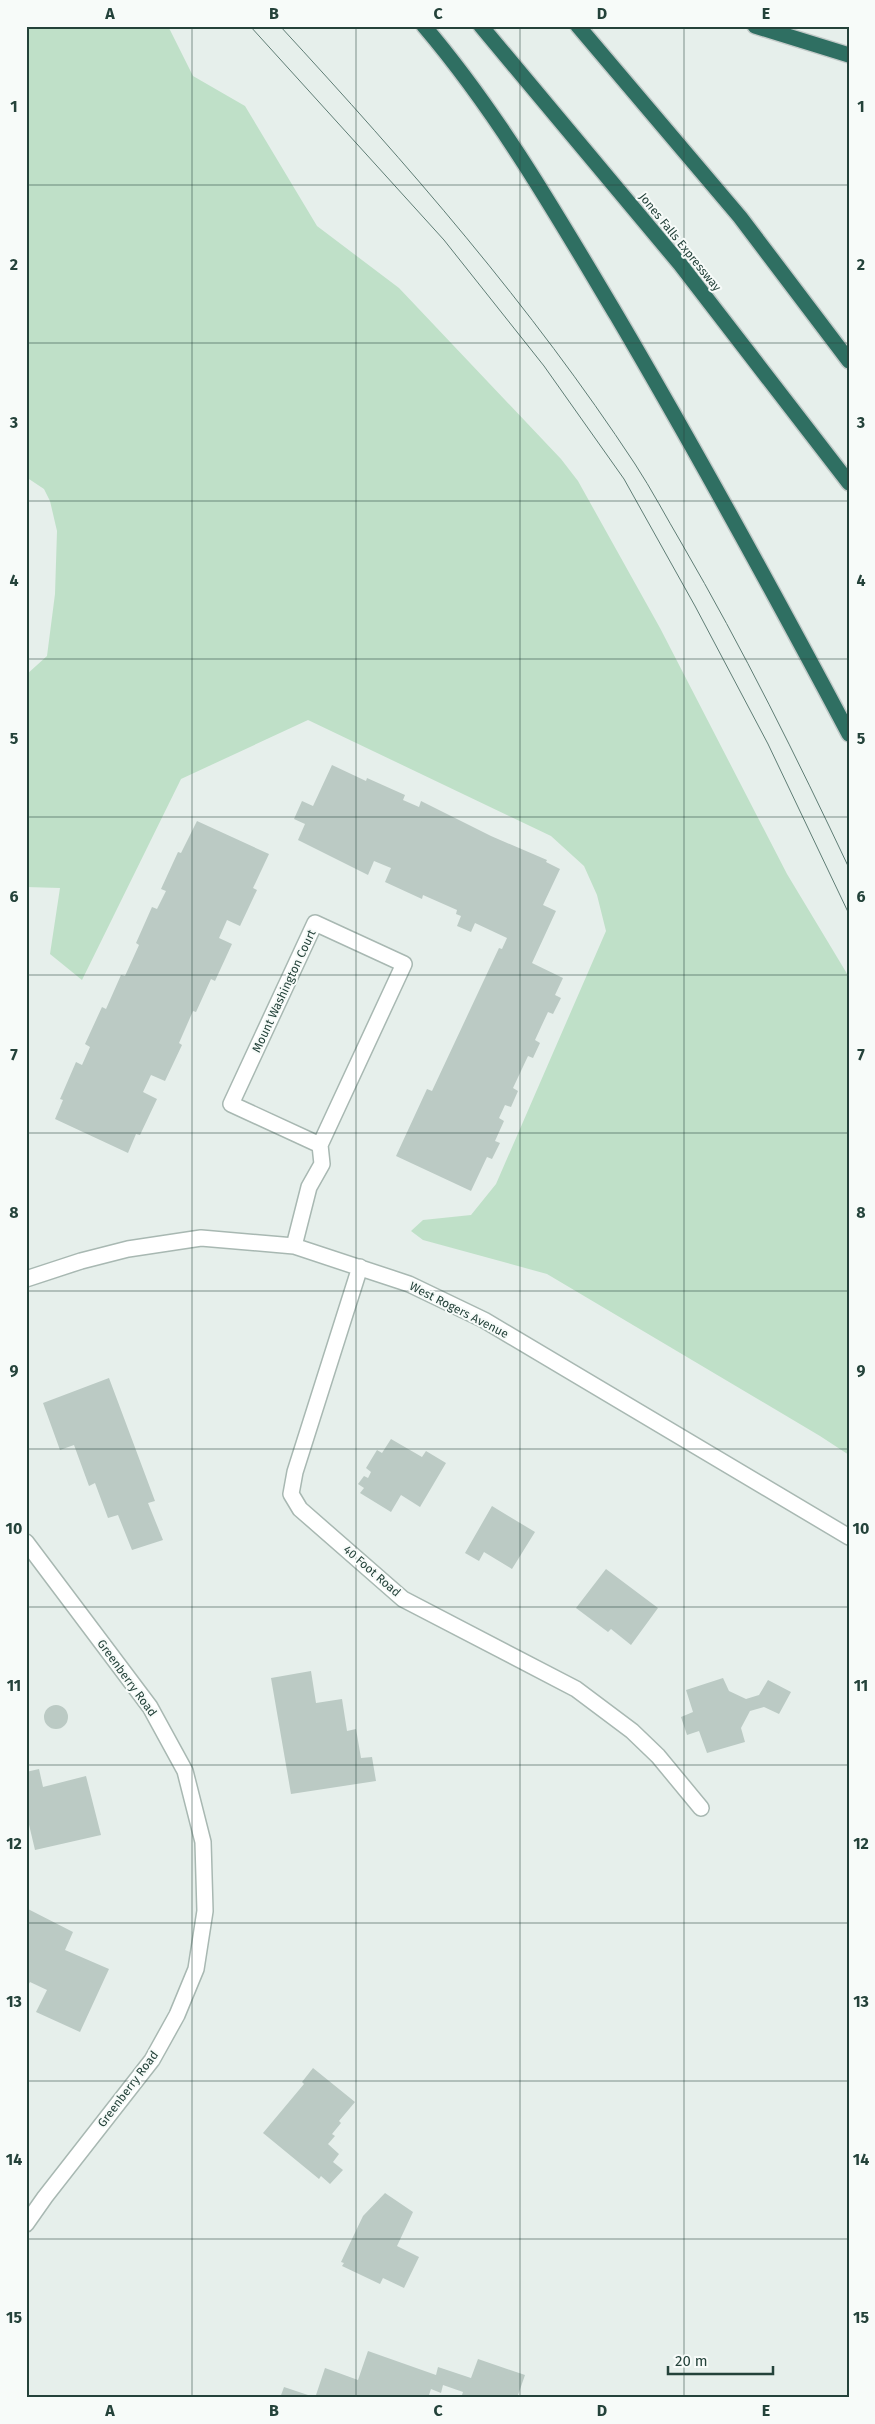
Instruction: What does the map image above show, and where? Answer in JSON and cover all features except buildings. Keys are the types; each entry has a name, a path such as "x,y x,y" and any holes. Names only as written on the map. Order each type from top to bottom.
{"highway":[{"path":"424,26 501,128 589,269 729,512 849,734"},
{"name":"Jones Falls Expressway","path":"481,26 680,264 849,483"},
{"path":"578,26 740,217 849,361"},
{"path":"755,26 849,56"}],"street":[{"name":"Mount Washington Court","path":"294,1246 309,1187 322,1164 320,1145 404,964 315,923 231,1104 320,1145"},
{"name":"West Rogers Avenue","path":"26,1279 81,1261 128,1249 201,1238 294,1246 409,1284 484,1320 849,1537"},
{"name":"40 Foot Road","path":"360,1267 294,1472 291,1494 300,1508 403,1599 576,1690 624,1725 658,1756 700,1808"},
{"name":"Greenberry Road","path":"26,1542 150,1707 185,1771 202,1842 205,1911 196,1969 177,2015 152,2060 45,2196 26,2224"}],"green space":[{"path":"26,26 168,26 193,76 245,106 317,226 399,288 561,459 578,481 660,628 787,874 849,977 849,1455 547,1274 423,1240 411,1231 423,1220 471,1215 496,1184 606,931 597,895 584,866 551,836 308,720 181,779 82,980 50,954 60,888 26,887 26,675 47,656 55,594 57,531 50,501 44,489 26,477"}],"tram line":[{"path":"250,26 444,240 544,366 624,479 695,606 768,744 849,914"},
{"path":"280,26 421,184 511,293 554,348 635,464 705,584 748,664 849,868"}]}
